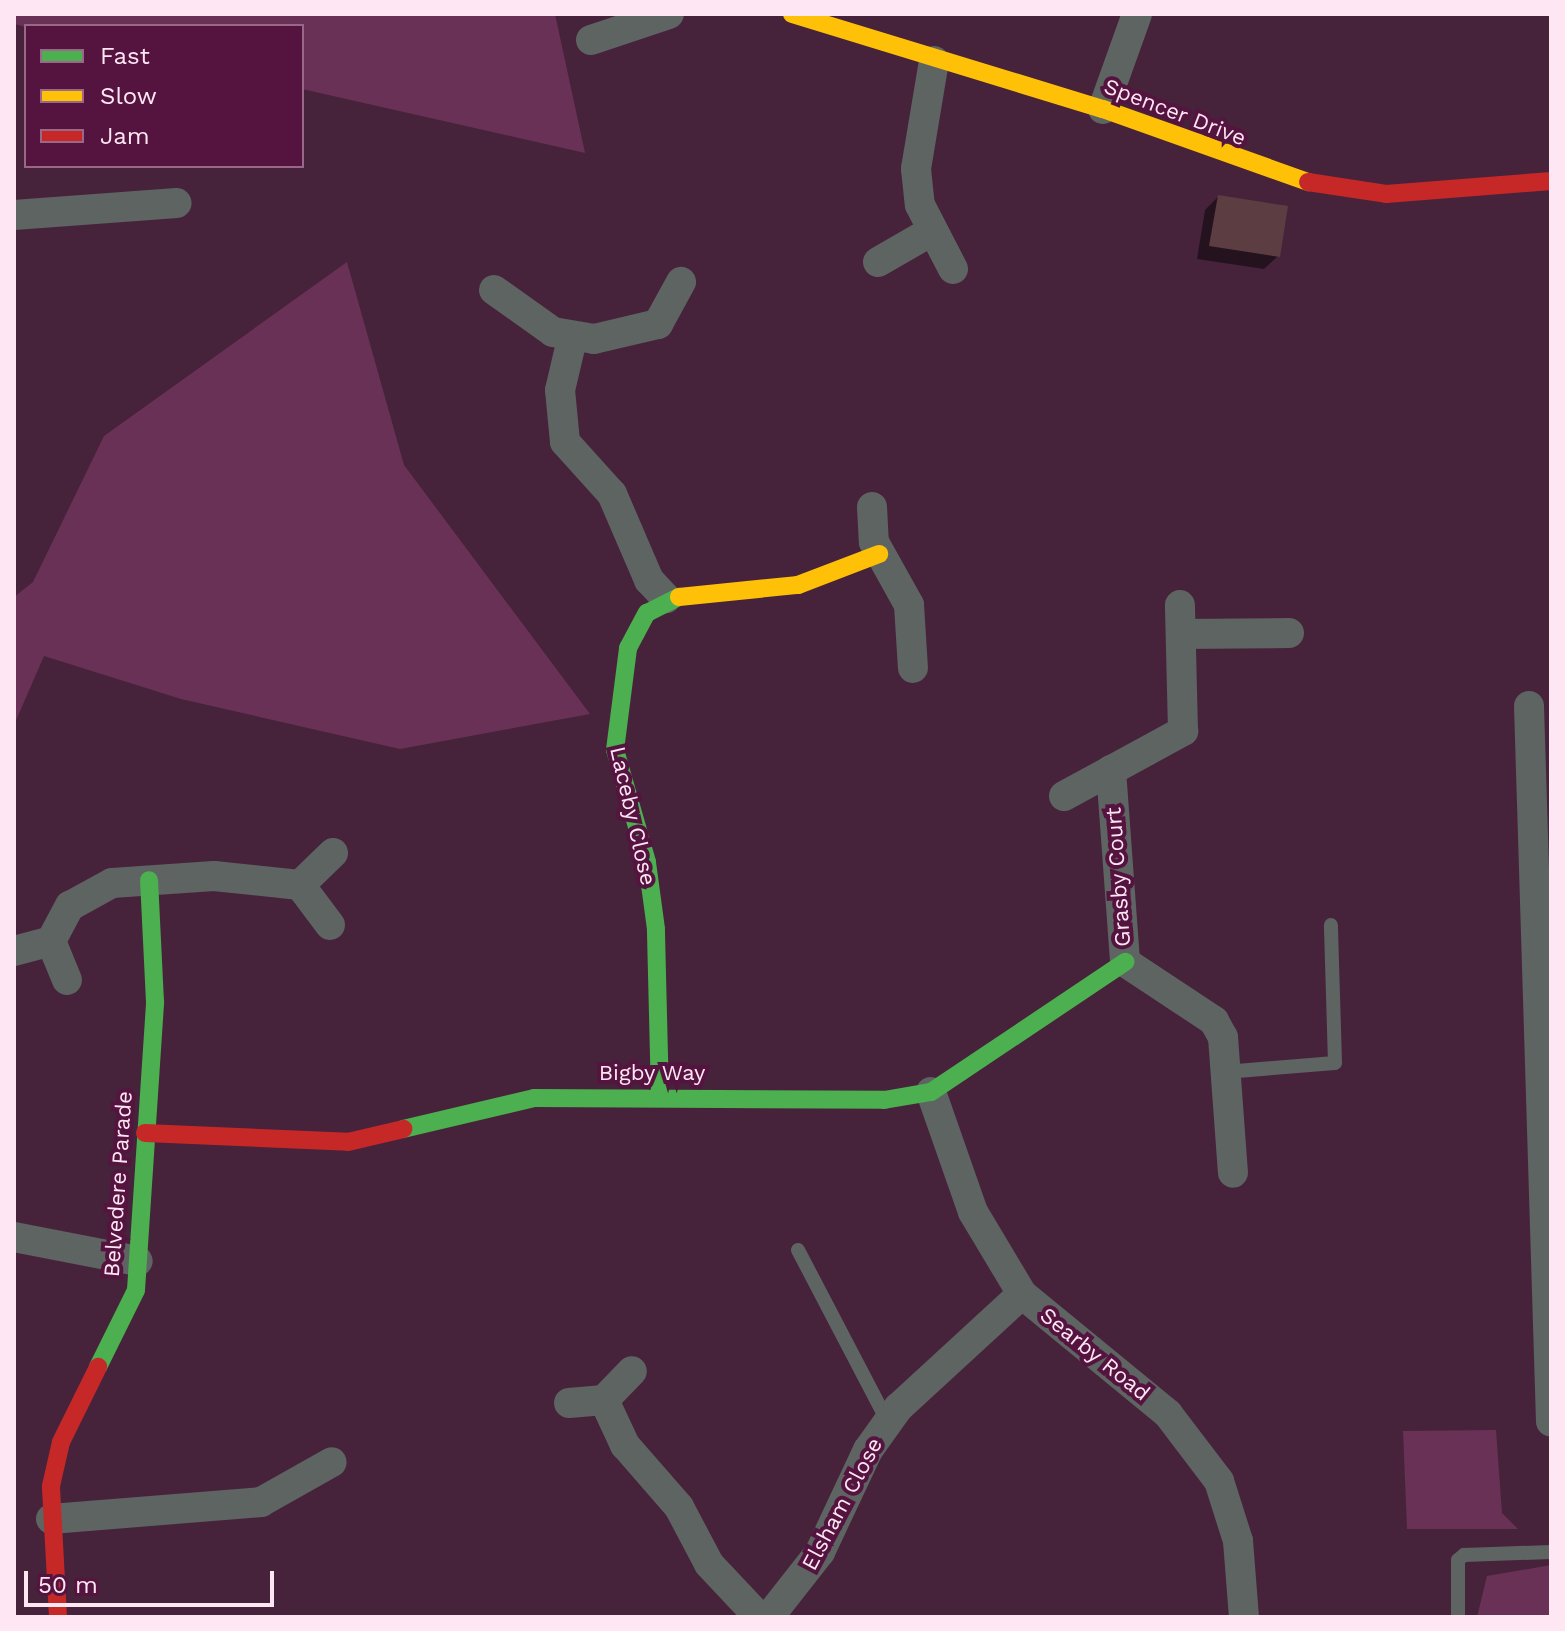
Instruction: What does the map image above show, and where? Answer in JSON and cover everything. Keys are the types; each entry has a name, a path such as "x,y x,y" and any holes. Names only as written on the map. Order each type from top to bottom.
{"street":[{"path":"591,40 669,14"},
{"name":"Spencer Drive","path":"792,14 934,61 1103,109 1236,162 1339,189 1386,194 1551,181"},
{"path":"1103,109 1137,14"},
{"path":"934,61 916,169 932,231 953,269"},
{"path":"14,215 177,203"},
{"path":"878,262 932,231"},
{"path":"494,290 572,339 658,324 681,282"},
{"path":"572,339 560,390 565,442 612,494 649,580 666,598 798,585 879,554"},
{"path":"872,507 879,554 909,605 913,668"},
{"name":"Laceby Close","path":"660,1097 654,916 615,750 628,648 647,613 666,598"},
{"name":"Grasby Court","path":"1064,796 1187,725 1181,620 1289,633"},
{"path":"1529,706 1545,1097 1551,1422"},
{"name":"Grasby Court","path":"1111,770 1125,962 1214,1021 1225,1072 1233,1173"},
{"path":"300,885 333,853"},
{"path":"14,951 51,941 82,896 149,880 214,876 300,885 330,925"},
{"name":"Belvedere Parade","path":"58,1617 51,1519 61,1442 126,1317 138,1261 155,1002 149,880"},
{"path":"51,941 67,980"},
{"name":"Bigby Way","path":"145,1133 348,1142 479,1106 660,1097 884,1100 931,1092 1125,962"},
{"name":"Searby Road","path":"931,1092 973,1212 1022,1294 1196,1446 1219,1481 1238,1541 1244,1617"},
{"path":"14,1237 138,1261"},
{"name":"Elsham Close","path":"769,1617 820,1552 888,1422 1022,1294"},
{"path":"569,1403 604,1400 632,1371"},
{"path":"604,1400 625,1445 679,1507 709,1564 759,1617"},
{"path":"51,1519 261,1502 332,1462"}],"lane":[{"path":"1225,1072 1335,1063 1331,925"},
{"path":"798,1250 888,1422"},
{"path":"1458,1617 1458,1560 1464,1555 1551,1552"}],"shaded area":[{"path":"14,14 555,14 585,153 304,89 304,24 24,24 24,26 14,24"},
{"path":"347,262 404,465 590,714 400,749 181,699 44,656 14,725 14,597 33,582 104,436"},
{"path":"1496,1430 1502,1513 1518,1529 1407,1529 1403,1431"},
{"path":"1551,1565 1551,1617 1477,1617 1487,1576"}],"building":[{"path":"1218,195 1288,206 1280,257 1209,246"}],"traffic: fast":[{"path":"660,1097 656,929 647,862 615,750 628,648 647,613 679,597"},
{"path":"98,1367 136,1290 155,1002 149,880"},
{"path":"403,1129 534,1098 884,1100 931,1092 1125,962"}],"traffic: slow":[{"path":"792,14 1103,109 1308,182"},
{"path":"679,597 798,585 879,554"}],"traffic: jam":[{"path":"1308,182 1386,194 1551,181"},
{"path":"145,1133 348,1142 403,1129"},
{"path":"58,1617 51,1486 61,1442 98,1367"}]}
